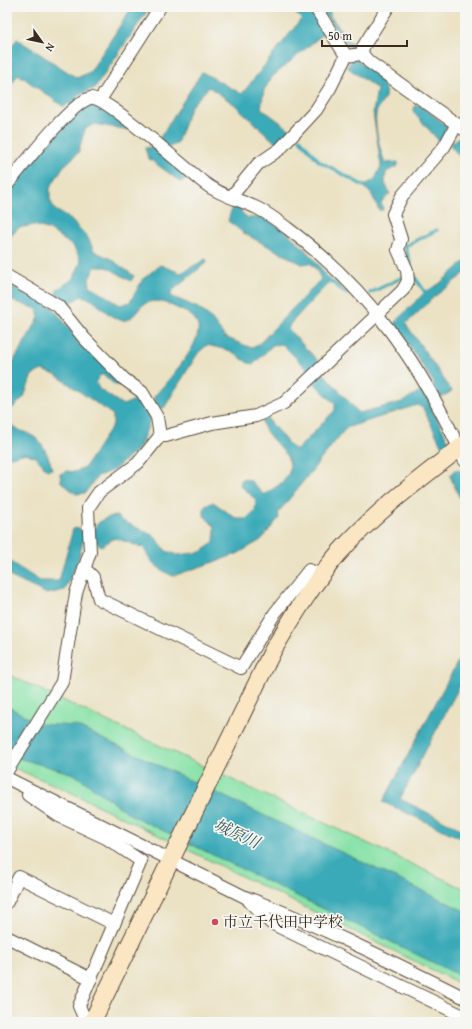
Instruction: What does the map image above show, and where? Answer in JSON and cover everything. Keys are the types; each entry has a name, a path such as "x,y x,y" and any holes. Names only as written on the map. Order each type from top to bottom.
{"street":[{"path":"100,100 160,7"},
{"path":"231,198 258,164 280,150 316,110 330,88 355,55 363,47 388,7"},
{"path":"7,771 62,682 76,593 90,552 88,508 99,492 138,464 160,436 212,423 256,416 284,403 379,314 403,290 408,281 407,270 398,250 402,239 393,214 402,196 461,127 369,62 355,55 318,14"},
{"path":"7,185 40,144 77,106 92,98 100,100 134,124 204,183 221,194 258,208 287,228 356,288 379,314 426,384 463,451 382,510 339,554 322,575 273,650 223,756 92,1022"},
{"path":"7,276 58,306 84,338 124,379 142,392 157,417 160,436"},
{"path":"84,568 93,577 99,599 241,668 275,613 309,570 322,575"},
{"path":"7,778 245,897 372,952 465,998"},
{"path":"21,786 29,796 59,816 106,838 141,861 79,1006 86,1022"},
{"path":"7,902 19,877 114,924"},
{"path":"245,897 271,923 465,1017"},
{"path":"7,937 91,979"}],"green space":[{"path":"7,674 465,889 465,926 39,724 7,706"},
{"path":"7,744 88,770 465,958 465,986 62,788 7,765"}],"water":[{"path":"132,7 150,7 95,88 76,96 83,106 89,105 102,108 132,128 130,130 94,124 85,129 78,153 63,167 50,188 50,200 55,210 68,217 87,236 94,251 111,259 134,276 131,281 107,267 95,267 89,279 90,286 120,305 130,302 143,279 160,265 181,273 206,259 207,262 172,291 171,296 198,308 209,316 225,337 249,347 257,346 321,279 316,269 310,263 302,264 245,234 228,221 233,204 240,207 242,213 248,218 263,218 282,229 301,245 330,281 290,324 288,329 320,363 318,367 359,413 402,402 422,390 427,393 430,399 429,403 449,442 442,447 423,408 417,405 346,428 278,513 279,518 261,540 237,554 173,576 156,565 146,553 144,548 115,538 101,546 93,540 83,541 78,561 65,590 47,594 11,577 7,567 7,555 12,563 40,581 59,581 73,529 79,528 83,533 93,531 97,524 103,520 118,516 123,521 154,536 166,551 178,555 201,552 214,542 215,527 204,516 204,507 213,502 237,519 246,519 255,510 256,500 240,485 242,479 250,480 264,495 284,481 290,470 286,455 264,428 262,420 267,418 291,447 297,450 335,410 335,404 313,382 311,373 282,344 273,345 254,364 248,363 231,351 207,345 198,353 164,408 158,408 154,403 154,397 189,353 198,334 198,326 194,318 186,312 158,301 145,304 132,317 125,320 120,320 110,315 87,297 81,296 74,301 66,303 56,296 57,290 74,278 81,261 74,247 50,230 34,225 18,228 7,241 7,199 11,189 40,152 77,113 69,103 64,107 18,74 7,91 7,54 17,39 77,78 90,72"},
{"path":"285,7 308,7 315,17 323,13 323,7 330,7 330,16 356,49 358,61 377,76 384,86 385,97 376,114 379,145 385,163 398,162 398,166 386,172 385,183 390,194 381,202 383,210 379,210 372,195 364,186 375,179 381,166 373,112 377,89 347,67 353,60 351,50 326,16 317,21 323,34 272,77 264,90 261,108 292,131 279,146 234,104 209,87 191,106 177,143 168,148 159,139 202,72 242,94 302,18"},
{"path":"420,105 447,126 446,134 439,141 413,112 415,106"},
{"path":"459,137 465,141 465,163 450,145"},
{"path":"151,147 176,163 186,179 181,182 148,158 145,148"},
{"path":"465,261 465,273 434,297 406,324 452,391 442,397 438,395 433,387 434,383 394,323 425,292 439,284"},
{"path":"7,283 52,307 75,335 78,343 93,353 120,380 121,385 115,385 104,375 100,375 96,382 99,389 123,405 137,399 145,405 151,418 140,447 114,470 98,476 85,493 76,494 61,482 60,474 67,471 75,472 85,467 113,424 113,415 56,375 42,370 32,375 24,397 11,410 8,420 16,428 35,437 39,441 47,455 52,469 47,470 37,458 26,453 7,458 7,372 39,318 37,309 7,299"},
{"path":"455,470 461,471 465,479 465,510 450,476"},
{"path":"465,648 465,676 400,799 465,831 465,840 383,802"},
{"name":"城原川","path":"7,706 39,724 76,726 465,911 465,978 131,815 74,774 7,755"}],"waterway":[{"path":"300,139 319,161 364,186"},
{"path":"411,265 405,246 437,230"},
{"path":"412,271 425,292"},
{"path":"370,293 403,277"},
{"path":"330,281 343,292 350,294 354,293"}],"place":[{"name":"市立千代田中学校","path":"215,922"}]}
